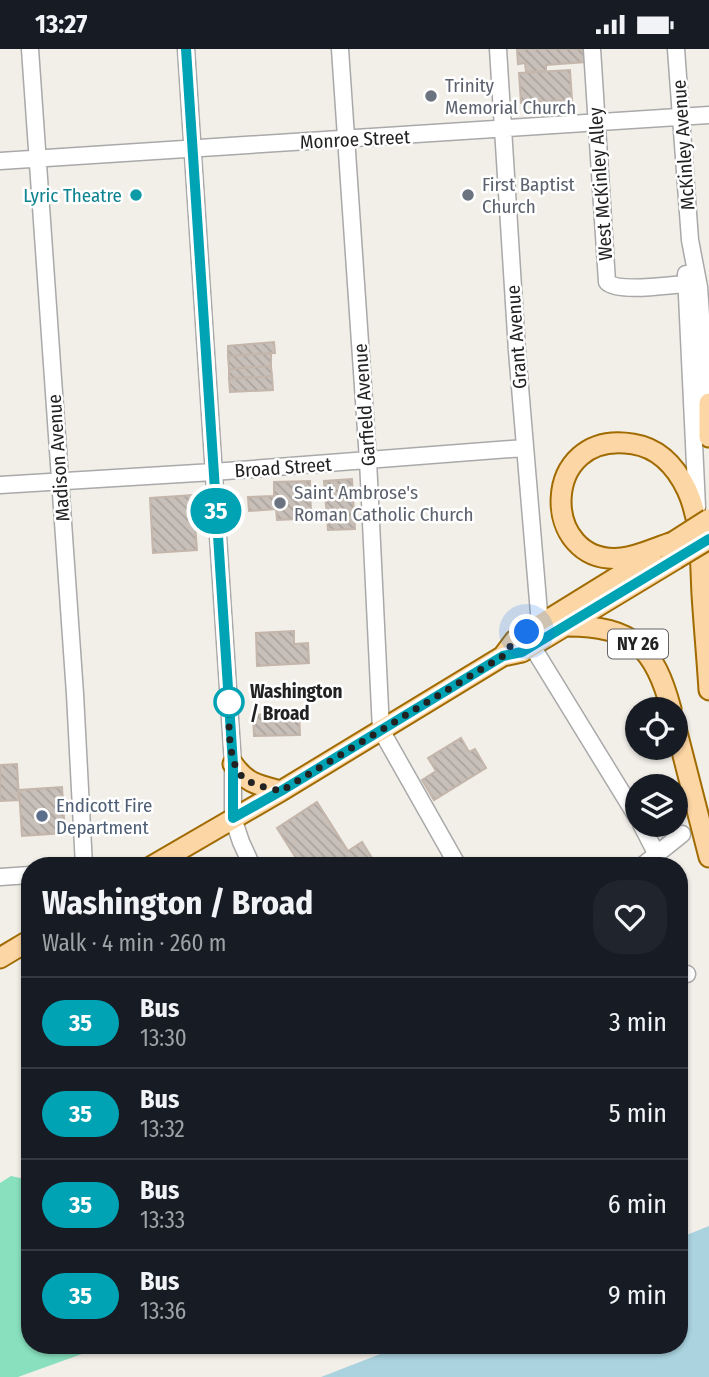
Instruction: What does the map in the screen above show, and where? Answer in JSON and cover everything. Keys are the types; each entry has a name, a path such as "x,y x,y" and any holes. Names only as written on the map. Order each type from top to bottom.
{"main road":[{"path":"708,409 709,437"},
{"path":"674,551 624,558 612,558 588,551 570,533 561,514 561,489 569,469 578,458 598,445 625,443 648,448 659,454 676,471 688,492 705,527 709,690"},
{"path":"164,857 281,791 503,656 522,652 567,626 705,527"},
{"path":"503,656 515,640 674,551"},
{"name":"NY 26","path":"567,626 604,629 641,645 653,659 667,697"},
{"path":"684,760 709,857"},
{"path":"233,764 242,777 254,784 281,791"},
{"path":"0,958 21,945"}],"street":[{"name":"Madison Avenue","path":"30,49 74,680 84,857"},
{"path":"186,49 233,764 233,818 248,857"},
{"name":"Garfield Avenue","path":"340,49 368,460 382,730 453,857"},
{"name":"Grant Avenue","path":"498,49 524,448 540,625"},
{"name":"West McKinley Alley","path":"592,49 607,282 613,286 628,287 698,285"},
{"name":"McKinley Avenue","path":"676,49 690,240 698,285 708,409"},
{"name":"Monroe Street","path":"0,161 709,115"},
{"name":"McKinley Avenue","path":"698,285 705,527"},
{"name":"Broad Street","path":"0,485 524,448"},
{"path":"532,646 625,797"},
{"path":"648,837 656,853"},
{"path":"653,857 678,837"},
{"path":"0,877 21,876"}],"green space":[{"path":"11,1176 21,1178 21,1354 82,1354 18,1377 0,1377 0,1183"}],"water":[{"path":"709,1226 709,1377 321,1377 380,1354 688,1354 688,1234"}],"building":[{"path":"517,49 585,49 586,62 546,65 546,71 526,72 525,63 518,64"},
{"path":"570,70 572,100 521,103 519,73"},
{"path":"274,342 275,353 228,356 228,346"},
{"path":"271,353 271,366 229,369 228,356"},
{"path":"271,366 272,376 229,379 229,369"},
{"path":"272,376 273,390 230,392 229,379"},
{"path":"352,479 355,529 328,530 324,481"},
{"name":"Saint Ambrose's Roman Catholic Church","path":"310,481 311,513 301,513 298,519 277,520 276,509 249,511 248,497 274,496 274,482"},
{"path":"193,495 197,550 153,553 150,498"},
{"path":"294,631 294,644 308,643 309,663 257,666 256,633"},
{"path":"299,712 300,735 254,736 253,715"},
{"path":"461,738 469,752 475,749 486,768 434,800 422,780 436,771 428,758"},
{"path":"17,764 19,800 0,801 0,765"},
{"name":"Endicott Fire Department","path":"62,787 65,833 22,836 19,790"},
{"path":"317,802 348,851 362,842 371,857 295,857 277,828"}],"bus line":[{"name":"35","path":"186,49 233,764 233,818 503,656 522,652 567,626 709,539"}],"place":[{"name":"Trinity Memorial Church","path":"431,96"},
{"name":"Lyric Theatre","path":"136,195"},
{"name":"First Baptist Church","path":"468,195"},
{"name":"Saint Ambrose's Roman Catholic Church","path":"280,503"},
{"name":"Washington / Broad","path":"229,702"},
{"name":"Endicott Fire Department","path":"42,816"}],"route":[{"path":"229,702 233,764 242,777 254,784 281,791 503,656 515,640 527,632"}]}
